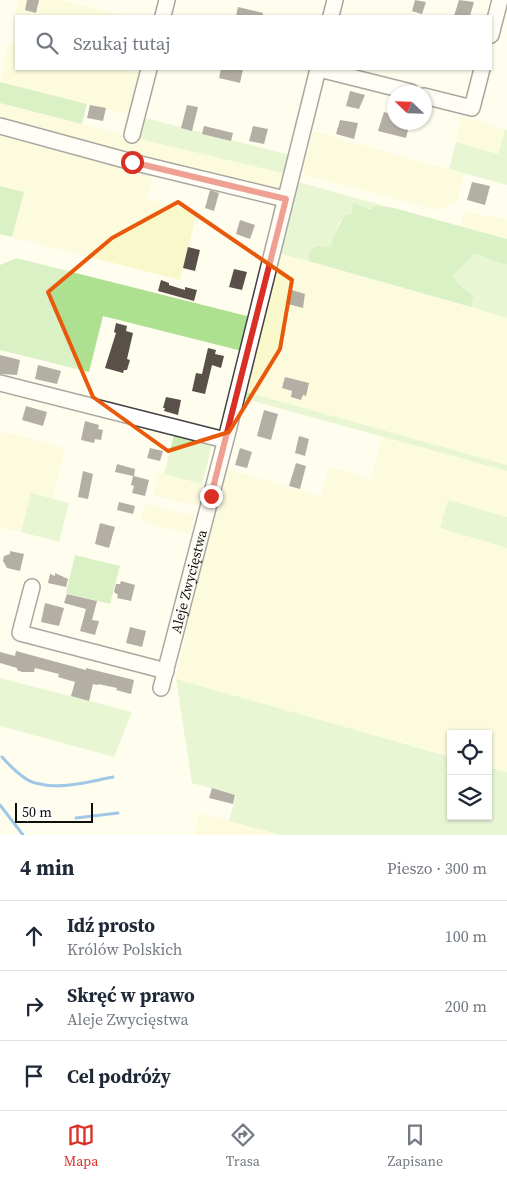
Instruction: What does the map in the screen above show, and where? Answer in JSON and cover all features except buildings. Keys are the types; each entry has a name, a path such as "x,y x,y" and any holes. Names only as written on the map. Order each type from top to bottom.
{"street":[{"path":"163,15 167,0"},
{"path":"331,15 335,0"},
{"path":"492,31 500,0"},
{"path":"132,135 149,70"},
{"name":"Aleje Zwycięstwa","path":"161,688 226,440 318,70"},
{"path":"322,70 387,86"},
{"path":"432,98 472,108 482,70"},
{"path":"0,126 132,162 286,199"},
{"path":"0,383 226,440"},
{"path":"32,587 20,634 166,671"}],"highlighted area":[{"path":"178,202 292,280 280,349 229,432 168,451 93,397 48,292 112,238"}],"green space":[{"path":"19,0 62,0 122,15 15,15"},
{"path":"9,41 15,43 15,70 124,70 140,74 130,115 0,82"},
{"path":"0,82 87,104 82,124 0,103"},
{"path":"0,103 286,174 282,193 0,120"},
{"path":"461,116 505,129 498,154 456,142"},
{"path":"145,118 290,155 286,174 140,139"},
{"path":"505,129 507,130 507,185 449,169 456,142 498,154"},
{"path":"313,131 464,174 457,202 438,210 307,176 303,172"},
{"path":"0,136 153,174 147,199 197,212 180,280 12,237 24,192 0,186"},
{"path":"295,181 392,208 362,207 339,222 330,247 318,246 310,249 308,261 278,253"},
{"path":"0,186 24,192 12,237 0,234"},
{"path":"353,203 369,209 377,206 394,208 507,239 507,264 498,263 474,254 453,275 458,284 474,295 471,307 308,261 310,249 318,246 330,247 343,219 346,215 352,214"},
{"path":"464,211 507,220 507,239 460,226"},
{"path":"278,253 507,318 507,465 243,391"},
{"path":"474,254 507,264 507,318 471,307 474,294 458,284 452,275"},
{"path":"16,258 251,317 242,351 103,316 89,372 0,350 0,265"},
{"path":"243,391 507,465 507,471 242,398"},
{"path":"0,431 65,448 52,499 31,494 21,532 0,527"},
{"path":"175,431 213,441 202,484 164,474"},
{"path":"382,437 507,471 507,517 448,500 440,528 507,548 507,772 492,767 492,730 447,730 447,755 176,679 222,468 321,496 329,467 371,479"},
{"path":"158,473 202,484 196,506 153,495"},
{"path":"31,493 69,503 59,542 21,532"},
{"path":"448,500 507,517 507,548 440,528"},
{"path":"145,504 194,516 189,534 140,521"},
{"path":"75,555 120,566 110,604 66,593"},
{"path":"0,678 132,712 114,757 0,726"},
{"path":"176,679 447,756 447,820 492,820 492,768 507,772 507,835 280,835 229,821 236,795 192,783"},
{"path":"198,813 229,821 280,835 195,835"}],"waterway":[{"path":"2,757 31,782 45,785 74,785 113,777"},
{"path":"0,805 23,835"},
{"path":"76,818 118,813"}],"route":[{"path":"132,162 286,199 211,496"}]}
